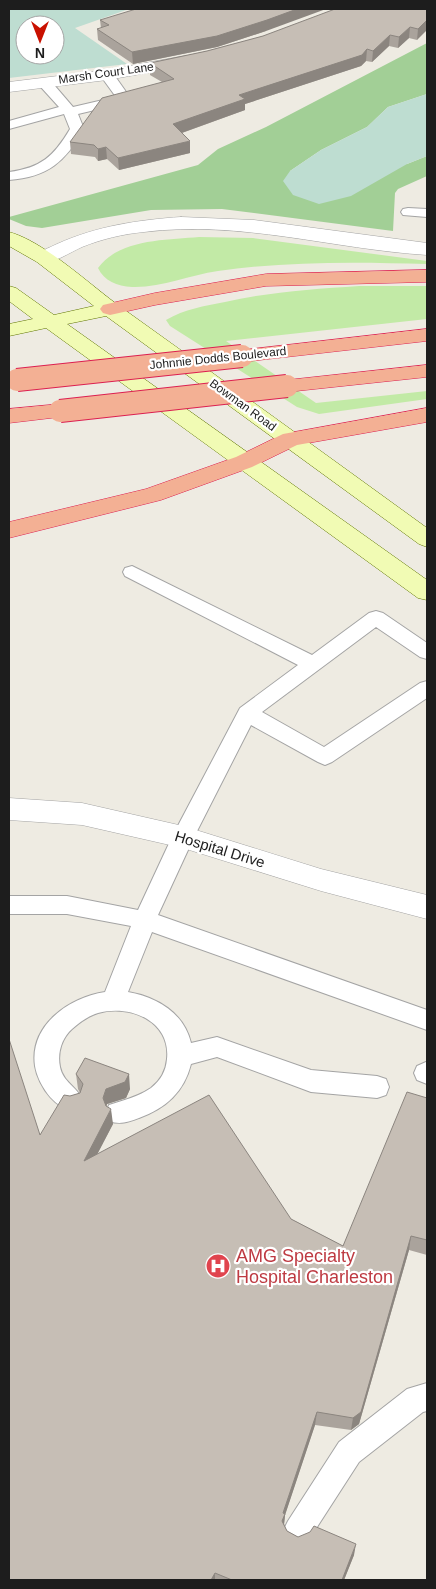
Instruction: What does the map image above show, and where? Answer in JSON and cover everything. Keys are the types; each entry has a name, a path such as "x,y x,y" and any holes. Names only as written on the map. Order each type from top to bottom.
{"highway":[{"path":"110,309 155,299 266,280 427,276"},
{"name":"Johnnie Dodds Boulevard","path":"13,380 427,335"},
{"path":"9,416 427,371"},
{"path":"9,530 153,495 244,462 291,439 427,415"}],"main road":[{"name":"Bowman Road","path":"9,238 44,258 110,309 427,539"},
{"path":"9,292 52,321 244,462 427,592"},
{"path":"9,330 110,309"}],"street":[{"name":"Marsh Court Lane","path":"9,87 107,74 199,58"},
{"path":"44,258 107,232 182,222 237,223 401,247 427,248"},
{"name":"Hospital Drive","path":"9,809 82,814 183,837 321,880 427,907"}],"lane":[{"path":"9,125 68,110 124,99 107,74"},
{"path":"9,176 47,167 59,157 77,129 78,124 44,82"},
{"path":"408,212 427,213"},
{"path":"132,572 312,664"},
{"path":"114,998 145,920 183,837 247,713 376,618 427,652"},
{"path":"247,713 325,757 427,688"},
{"path":"9,906 67,905 145,920 427,1020"},
{"path":"71,1100 58,1088 49,1072 47,1055 52,1038 61,1023 76,1010 94,1002 114,998 135,1001 154,1009 169,1021 178,1038 181,1056 176,1073 166,1089 151,1102 132,1110 118,1113"},
{"path":"181,1056 217,1047 311,1081 377,1087"},
{"path":"298,1531 349,1452 417,1400 427,1397"}],"green space":[{"path":"9,9 129,9 75,28 127,64 9,78"},
{"path":"427,43 427,94 388,107 367,127 321,150 290,171 407,164 427,156 427,176 398,189 395,193 393,231 222,209 151,210 42,228 26,226 9,219 9,217 198,165 218,149 266,127"},
{"path":"427,94 427,156 407,164 351,196 319,204 293,195 283,181 290,171 321,150 367,127 388,107"},
{"path":"199,237 253,238 427,261 427,264 270,265 218,271 143,287 132,287 112,282 98,268 107,258 130,246 158,240"},
{"path":"359,286 427,286 427,319 226,341 316,403 427,391 427,399 319,414 297,407 170,326 166,320 195,308 258,296 292,291"}],"building":[{"path":"136,9 297,9 217,36 132,52 97,29 109,25 100,20"},
{"path":"335,9 427,9 427,20 418,29 410,27 399,37 390,35 373,51 367,49 362,55 239,95 245,99 173,124 190,141 118,158 106,147 98,149 94,145 70,142 102,98 174,79 150,63 207,51 263,36"},
{"path":"9,1039 40,1135 64,1095 70,1096 80,1093 83,1084 76,1074 85,1058 129,1074 125,1082 106,1089 103,1098 106,1106 111,1109 84,1161 209,1095 291,1219 343,1246 407,1092 427,1098 427,1240 411,1236 361,1412 353,1418 317,1412 283,1513 285,1514 282,1521 287,1531 298,1537 310,1532 314,1526 356,1544 342,1580 232,1580 215,1573 211,1580 9,1580"}],"place":[{"name":"AMG Specialty Hospital Charleston","path":"218,1266"}]}
